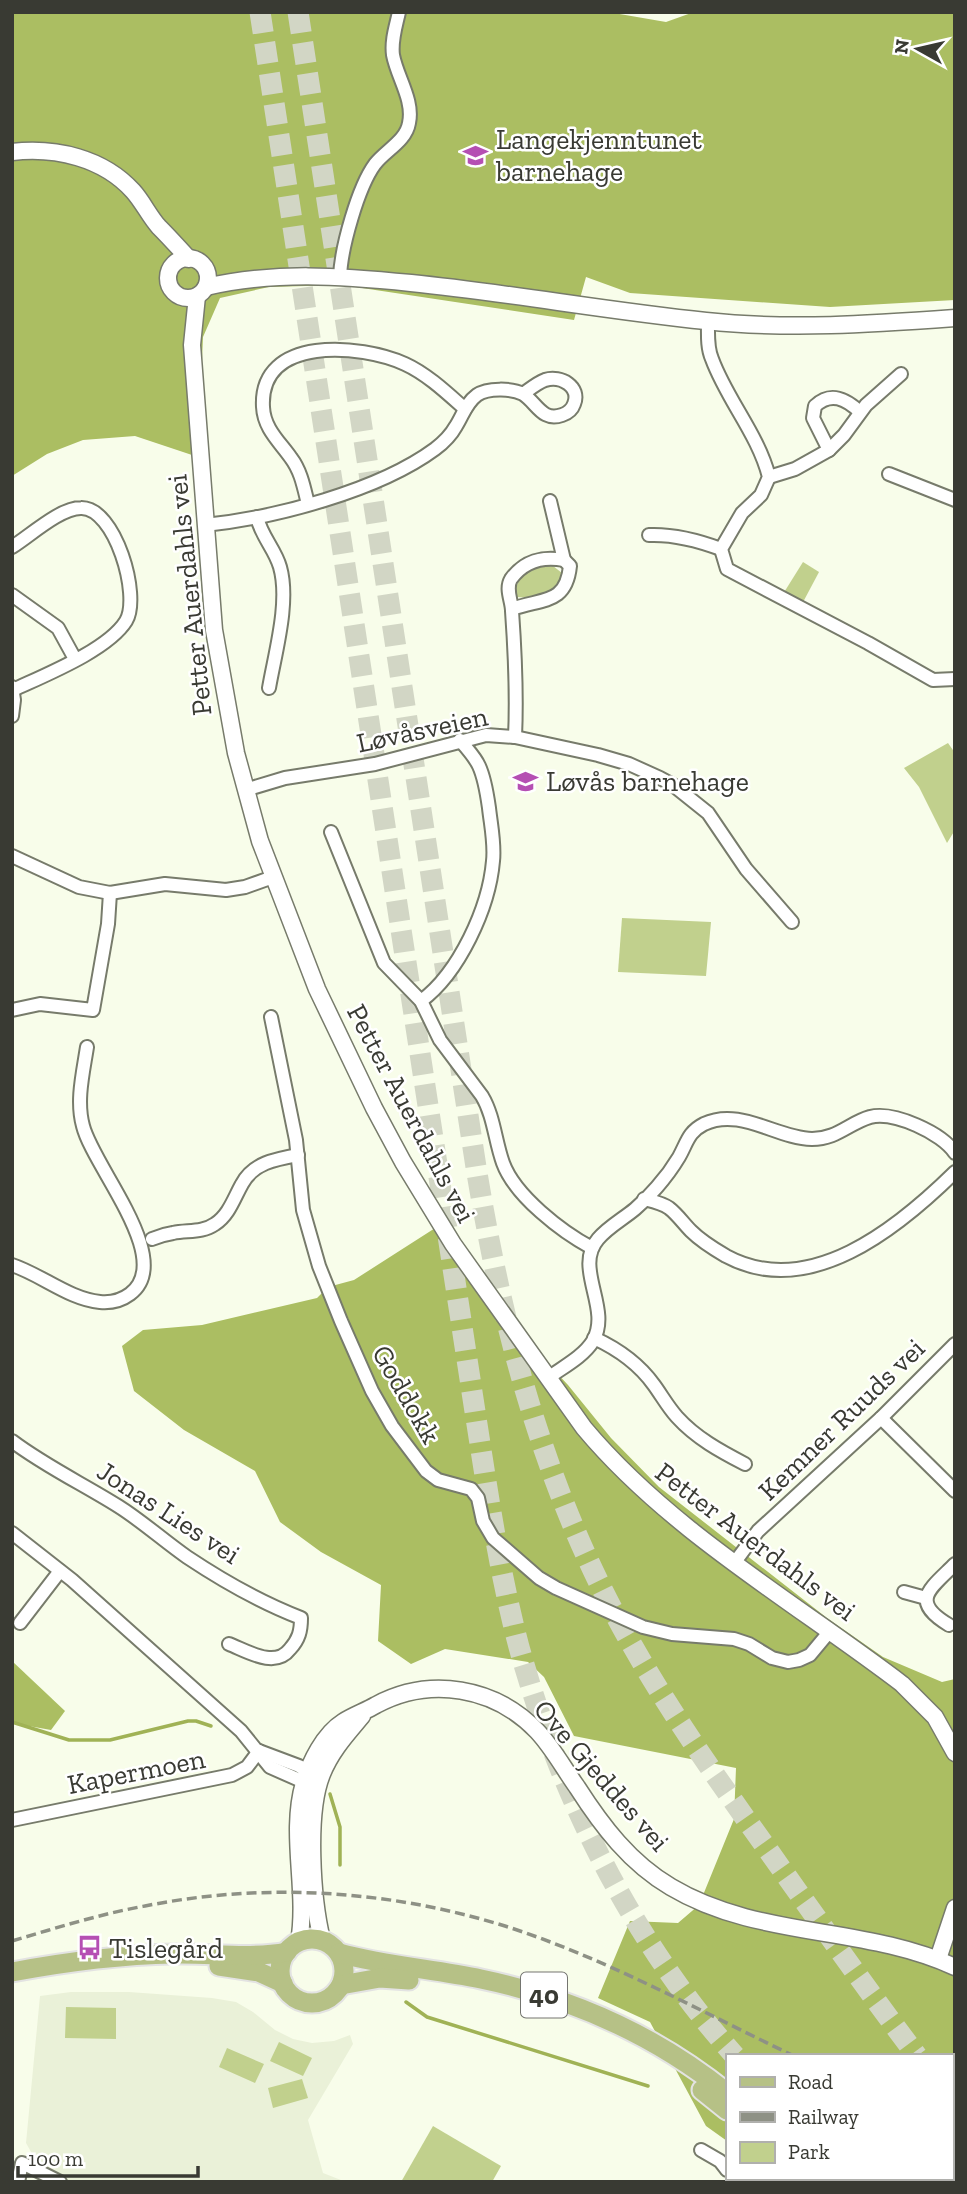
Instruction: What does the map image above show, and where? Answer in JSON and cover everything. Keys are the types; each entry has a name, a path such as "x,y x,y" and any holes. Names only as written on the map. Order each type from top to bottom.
{"main road":[{"path":"12,1972 134,1956 263,1955 293,1947 307,1939 323,1940"},
{"name":"40","path":"323,1940 339,1953 383,1965 482,1979 557,1999 601,2016 647,2039 694,2068 726,2092"},
{"path":"283,1983 282,1964 293,1947"},
{"path":"339,1953 344,1970 341,1985"},
{"name":"40","path":"12,1985 95,1972 177,1966 242,1968 265,1974 283,1983 298,1999 313,2002 327,1999 341,1985 370,1979 401,1979 479,1991 553,2011 596,2027 687,2079 726,2109"}],"street":[{"path":"340,277 342,253 364,184 374,166 409,126 410,108 393,50 399,12"},
{"path":"12,152 60,152 102,167 133,191 158,226 189,258 202,264 206,270 201,292"},
{"path":"158,226 171,268"},
{"path":"189,258 176,262 168,274 170,288 180,297 191,298 201,292 254,277"},
{"path":"206,270 254,277 340,277 481,290 708,322 822,326 955,318"},
{"name":"Petter Auerdahls vei","path":"192,345 201,292"},
{"name":"Petter Auerdahls vei","path":"180,297 192,345 214,630 245,790 273,877 317,989 403,1163 453,1244 548,1378 584,1428 622,1471 672,1514 735,1562 902,1684 923,1703 955,1753"},
{"path":"708,322 711,359 753,438 769,477 761,495 742,513 721,549 727,569 933,680 955,679"},
{"path":"308,503 292,459 271,433 265,417 265,388 273,371 281,363 307,352 326,350 372,353 408,365 465,409"},
{"path":"769,477 795,469 829,450 845,435 860,412 901,374"},
{"path":"205,525 257,517 360,486 425,455 449,436 475,396 498,390 523,394"},
{"path":"829,450 813,418 815,406 827,398 838,397 847,400 860,412"},
{"path":"889,474 955,500"},
{"path":"512,609 556,597 564,588 568,577 569,566 564,560 550,500"},
{"path":"12,547 72,508 88,508 96,512 112,532 124,562 131,607 129,615 113,636 75,659 13,689 12,716"},
{"path":"257,517 261,531 278,560 282,579 278,635 269,688"},
{"path":"649,536 665,535 700,541 721,549"},
{"path":"515,737 517,704 512,609 508,589 511,580 526,565 540,558 564,560"},
{"path":"12,596 58,628 75,659"},
{"name":"Løvåsveien","path":"245,790 285,778 375,765 460,740 495,734 629,764 673,785 708,813 746,869 792,922"},
{"path":"421,1001 444,982 458,962 476,921 491,874 494,847 486,790 478,764 460,740"},
{"path":"331,832 384,963 421,1001 440,1040 487,1104 496,1142 508,1175 550,1219 592,1248"},
{"path":"12,856 79,887 110,893 165,884 226,890 245,887 273,877"},
{"path":"12,1010 40,1004 93,1010 108,924 110,893"},
{"name":"Goddokk","path":"271,1017 298,1155 303,1210 319,1266 372,1391 392,1426 426,1471 438,1480 462,1485 474,1492 482,1521 493,1538 531,1572 556,1588 653,1630 734,1639 749,1644 772,1658 788,1662 810,1655 830,1631"},
{"path":"12,1265 29,1270 84,1299 102,1303 121,1300 134,1291 144,1275 146,1264 142,1243 91,1150 83,1126 81,1082 87,1047"},
{"path":"548,1378 584,1351 594,1338 599,1311 590,1265 592,1248 599,1237 637,1208 657,1187 679,1157 692,1131 717,1120 739,1121 810,1139 830,1137 873,1116 905,1121 934,1134 944,1140 955,1153"},
{"path":"152,1239 171,1233 197,1231 217,1223 231,1207 242,1184 256,1168 267,1162 298,1155"},
{"path":"644,1199 669,1208 691,1231 726,1256 756,1267 785,1270 811,1267 855,1249 907,1215 955,1172"},
{"path":"594,1338 617,1350 635,1364 653,1383 676,1416 693,1432 713,1447 745,1464"},
{"name":"Kemner Ruuds vei","path":"735,1562 758,1531 881,1418 955,1344"},
{"path":"881,1418 955,1491"},
{"name":"Jonas Lies vei","path":"12,1441 29,1454 120,1507 218,1576 274,1608 301,1618 297,1641 283,1657 265,1658 229,1644"},
{"path":"12,1533 60,1571 241,1731 271,1767 311,1778"},
{"path":"949,1625 932,1614 927,1607 926,1598 933,1586 955,1564"},
{"path":"20,1623 60,1571"},
{"path":"904,1592 926,1598"},
{"name":"Ove Gjeddes vei","path":"293,1947 302,1900 299,1817 311,1778 327,1763 339,1744 368,1710 402,1694 433,1689 463,1690 496,1701 522,1717 537,1731 608,1831 636,1861 669,1886 711,1908 749,1920 872,1941 937,1959 955,1967"},
{"name":"Kapermoen","path":"12,1820 232,1775 247,1768 259,1751"},
{"name":"Ove Gjeddes vei","path":"311,1778 317,1917 323,1940"},
{"path":"937,1959 955,1908"},
{"path":"701,2150 720,2161 726,2169"},
{"path":"18,2182 22,2163 60,2182"}],"shaded area":[{"path":"71,1992 129,1992 212,1998 236,2002 275,2030 293,2039 312,2043 334,2041 350,2035 353,2044 308,2120 323,2173 346,2182 67,2182 39,2166 26,2143 40,1996"}],"green space":[{"path":"12,12 608,12 666,22 694,12 955,12 955,300 830,307 630,293 586,277 574,320 342,285 269,287 220,298 203,337 200,408 204,459 135,436 83,440 47,454 12,476"},
{"path":"803,562 819,572 802,604 783,594"},
{"path":"542,565 553,566 562,573 563,582 554,594 534,598 516,597 519,581"},
{"path":"948,743 955,753 955,830 947,843 919,787 904,768"},
{"path":"622,918 711,922 706,976 618,972"},
{"path":"443,1223 521,1335 568,1385 611,1438 659,1487 827,1618 883,1657 942,1682 955,1679 955,2122 953,2054 726,2054 726,2140 706,2126 650,2022 598,1998 630,1921 678,1923 699,1905 734,1819 736,1768 574,1736 544,1677 528,1662 445,1649 411,1664 378,1641 381,1585 321,1552 280,1522 255,1471 184,1430 134,1391 122,1346 143,1330 202,1325 317,1298 328,1287 354,1280"},
{"path":"12,1661 65,1711 51,1730 12,1723"},
{"path":"66,2007 116,2008 116,2039 65,2038"},
{"path":"279,2042 312,2058 303,2076 270,2061"},
{"path":"227,2048 264,2064 255,2083 219,2067"},
{"path":"302,2079 308,2098 273,2108 268,2088"},
{"path":"433,2126 501,2166 492,2182 401,2182"}],"waterway":[{"path":"12,1722 69,1740 110,1740 188,1721 211,1726"},
{"path":"330,1794 340,1827 340,1865"},
{"path":"406,2002 427,2017 648,2086"}],"tunnel":[{"path":"260,12 480,1447 512,1618 536,1702 556,1757 604,1864 632,1915 664,1964 733,2054"},
{"path":"298,12 476,1167 505,1315 532,1412 547,1459 585,1553 646,1669 717,1779 916,2054"}],"railway":[{"path":"12,1941 111,1913 190,1898 281,1892 417,1904 505,1926 579,1953 790,2054"}],"place":[{"name":"Langekjenntunet barnehage","path":"476,155"},
{"name":"Løvås barnehage","path":"526,781"},
{"name":"Tislegård","path":"89,1948"}]}
